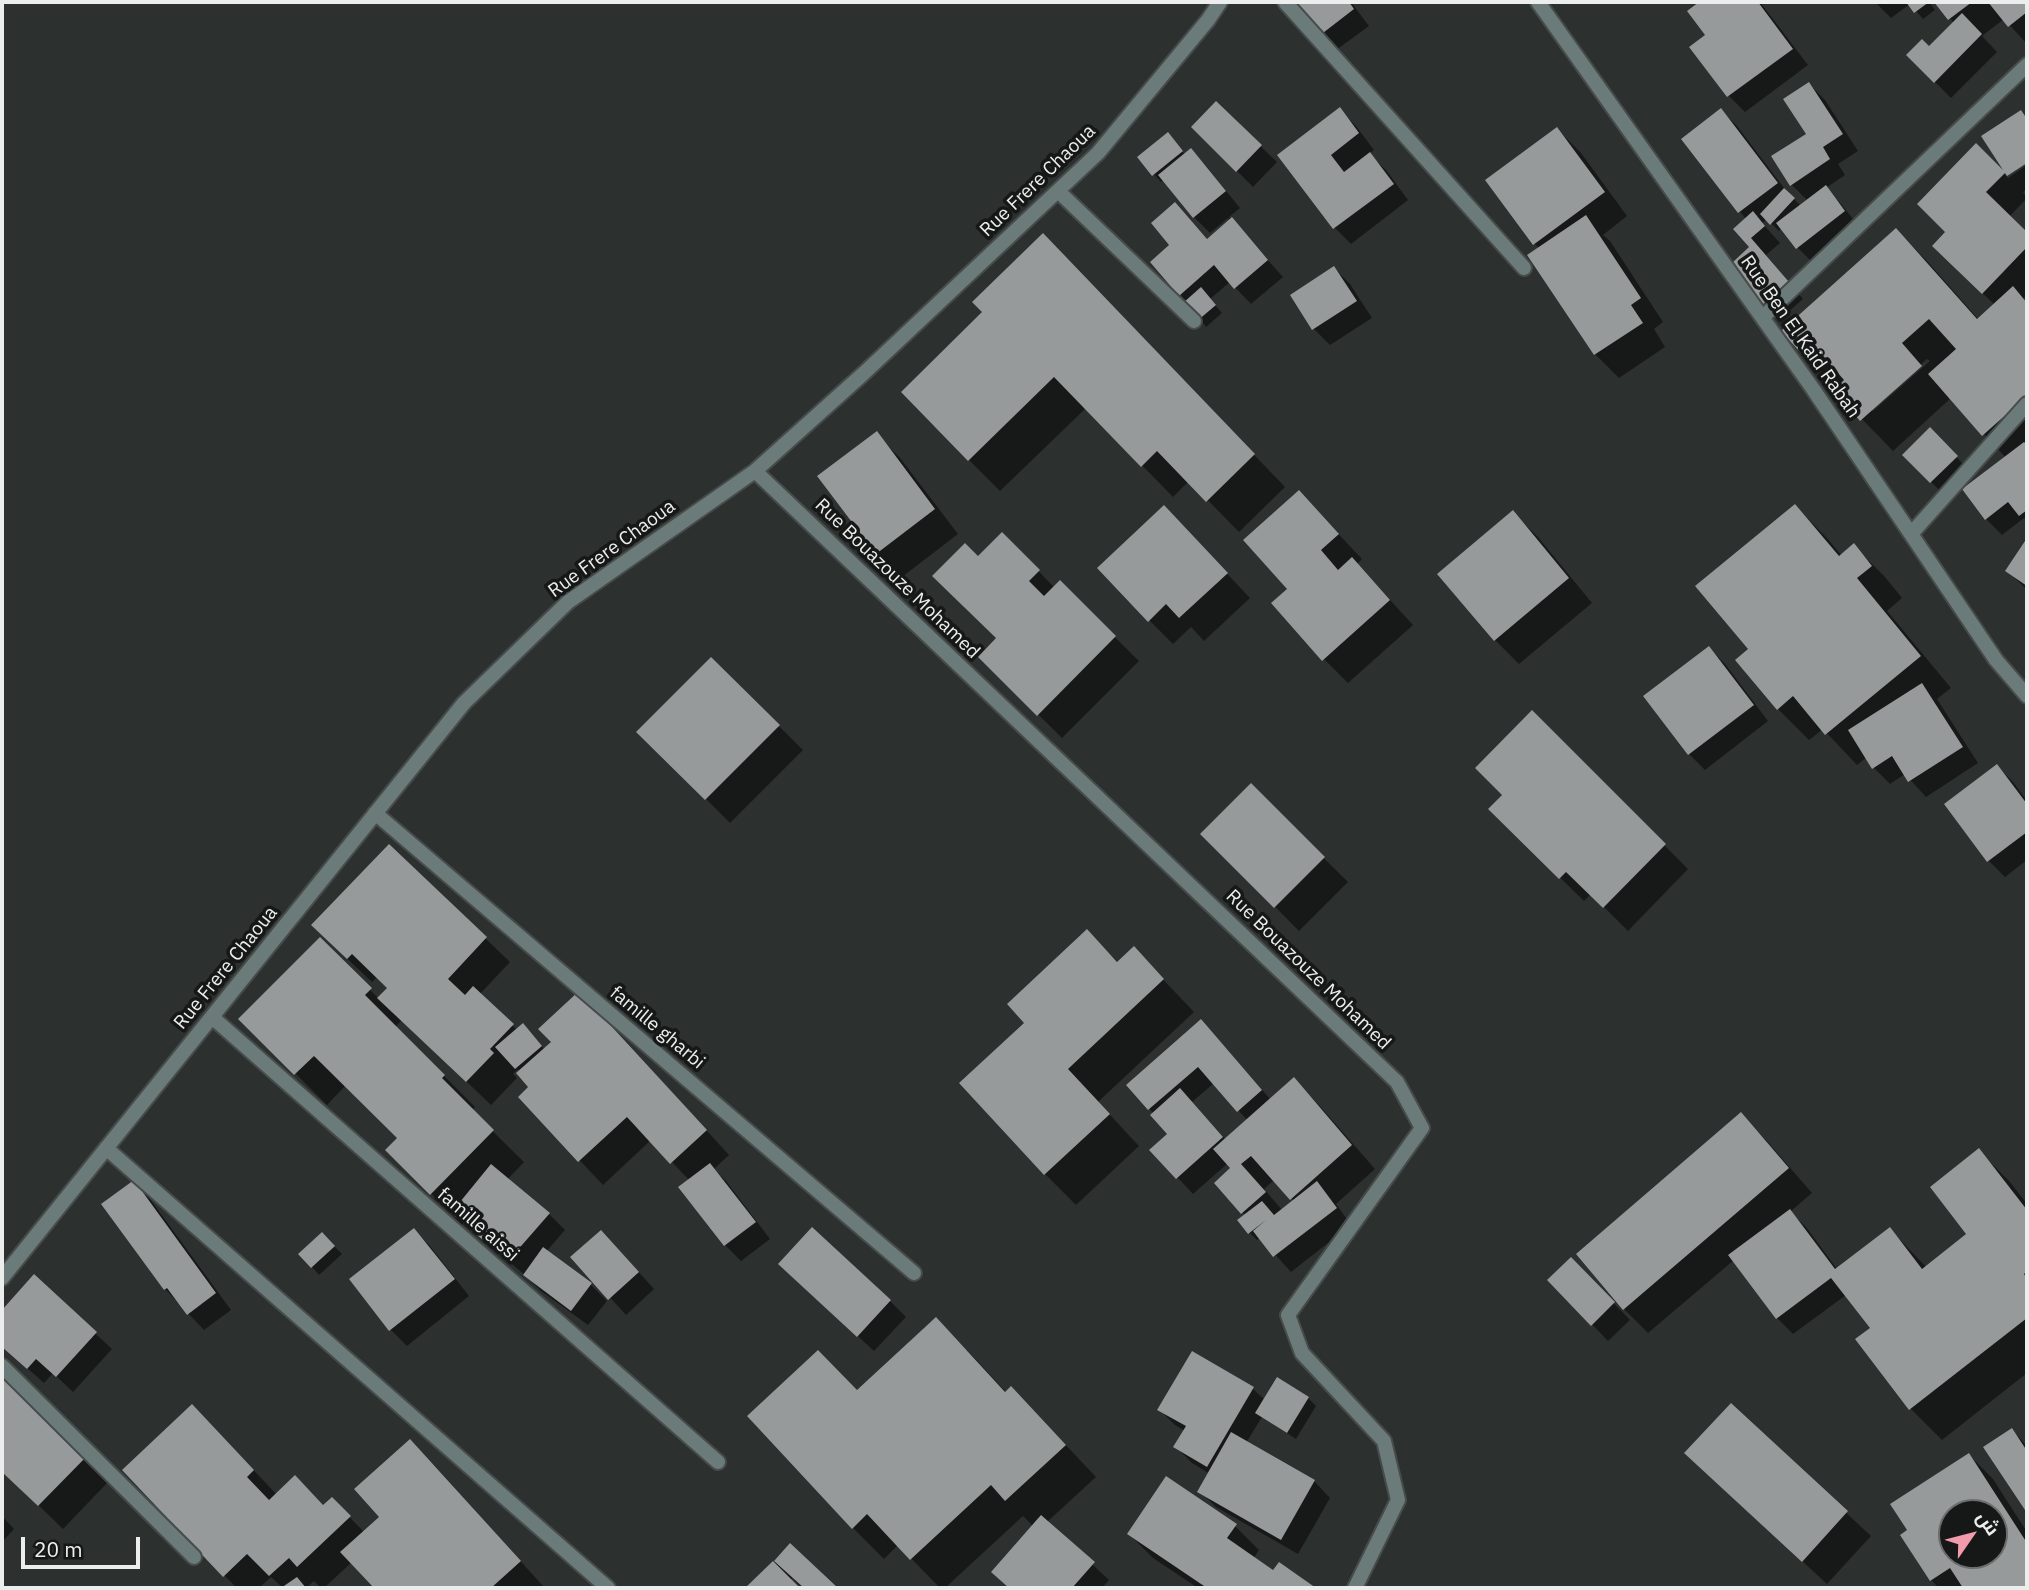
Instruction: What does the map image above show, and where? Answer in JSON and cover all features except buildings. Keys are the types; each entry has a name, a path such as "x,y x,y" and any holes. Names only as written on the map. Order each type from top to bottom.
{"street":[{"name":"Rue Frere Chaoua","path":"2,1278 464,703 568,602 755,471 863,374 1098,153 1220,2"},
{"path":"1285,2 1524,268"},
{"name":"Rue Ben El Kaid Rabah","path":"1538,2 1763,317 1996,660 2027,696"},
{"path":"1763,317 2027,65"},
{"path":"1058,191 1194,321"},
{"path":"1911,534 2027,404"},
{"name":"Rue Bouazouze Mohamed","path":"755,471 1398,1082 1422,1128 1288,1315 1303,1353 1384,1441 1398,1500 1355,1588"},
{"name":"famille gharbi","path":"375,814 914,1273"},
{"name":"famille aissi","path":"212,1017 718,1462"},
{"path":"106,1148 608,1588"},
{"path":"2,1366 194,1557"}]}
